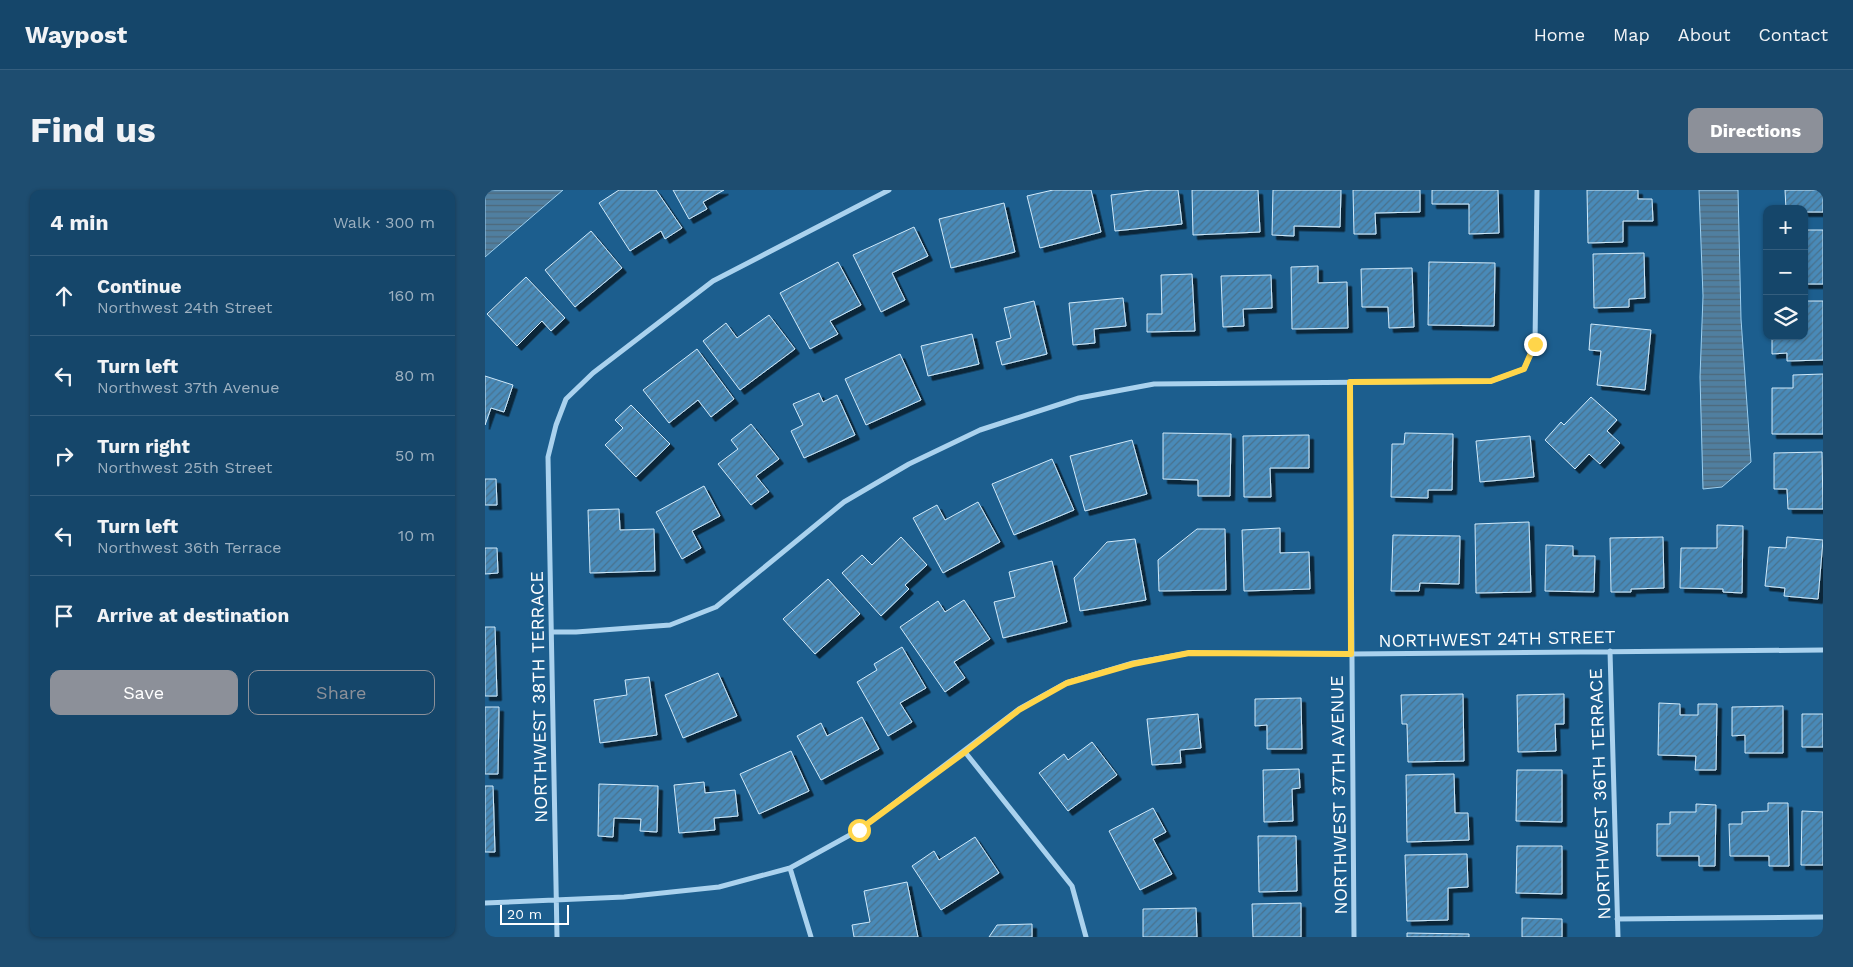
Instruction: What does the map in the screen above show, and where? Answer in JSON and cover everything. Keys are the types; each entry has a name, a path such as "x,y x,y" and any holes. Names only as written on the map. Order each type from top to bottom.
{"street":[{"name":"NORTHWEST 38TH TERRACE","path":"557,937 548,457 556,425 566,399 593,373 713,281 889,190"},
{"path":"552,632 669,625 716,607 844,502 909,464 980,430 1079,398 1154,384 1491,381 1524,369 1535,344 1537,190"},
{"name":"NORTHWEST 37TH AVENUE","path":"1350,382 1354,937"},
{"name":"NORTHWEST 24TH STREET","path":"485,903 624,897 719,887 790,868 859,830 1019,710 1067,683 1133,664 1189,653 1351,654 1823,650"},
{"name":"NORTHWEST 36TH TERRACE","path":"1610,651 1618,937"},
{"path":"965,752 1072,886 1086,937"},
{"path":"790,868 811,937"},
{"path":"1617,919 1823,917"}],"water":[{"path":"485,190 563,190 485,257"},
{"path":"1699,190 1738,190 1741,319 1751,462 1722,487 1703,489 1700,377 1703,296"}],"building":[{"path":"619,190 656,190 682,228 665,239 661,231 630,251 599,203"},
{"path":"673,190 724,190 703,202 707,209 689,219"},
{"path":"1053,190 1091,190 1101,232 1040,248 1027,196"},
{"path":"1151,190 1178,190 1182,224 1115,231 1111,195"},
{"path":"1192,190 1258,190 1260,232 1193,235"},
{"path":"1273,190 1341,190 1340,227 1294,226 1294,236 1272,235"},
{"path":"1353,190 1420,190 1420,212 1375,213 1376,234 1354,234"},
{"path":"1432,190 1498,190 1499,233 1469,234 1469,204 1432,204"},
{"path":"1587,190 1638,190 1638,199 1652,199 1653,221 1623,221 1623,242 1588,243"},
{"path":"1785,190 1823,190 1823,212 1808,212 1808,205 1786,205"},
{"path":"1004,203 1015,252 951,268 939,219"},
{"path":"914,227 928,256 892,273 905,300 881,312 853,255"},
{"path":"1808,230 1823,230 1823,284 1808,284"},
{"path":"591,231 622,268 575,307 545,270"},
{"path":"1644,253 1645,298 1629,299 1629,307 1594,308 1593,254"},
{"path":"838,262 861,305 830,321 838,334 810,349 780,293"},
{"path":"1429,262 1495,263 1494,326 1428,325"},
{"path":"1318,266 1318,283 1347,282 1348,328 1292,329 1291,267"},
{"path":"1412,268 1414,327 1389,328 1388,307 1362,307 1361,269"},
{"path":"1192,274 1195,331 1147,332 1147,314 1162,314 1161,275"},
{"path":"1271,275 1272,308 1243,309 1244,326 1223,327 1221,276"},
{"path":"526,277 565,318 551,331 542,321 517,346 487,314"},
{"path":"1123,298 1126,326 1094,329 1095,343 1073,345 1069,303"},
{"path":"1034,301 1047,354 1002,365 996,342 1011,338 1004,308"},
{"path":"1808,301 1823,301 1823,360 1787,361 1787,353 1772,354 1772,340 1808,340"},
{"path":"769,315 795,349 740,390 703,341 726,323 737,338"},
{"path":"1591,324 1651,330 1645,390 1597,385 1601,351 1589,350"},
{"path":"972,334 979,364 928,376 921,346"},
{"path":"697,349 734,399 711,417 698,400 669,423 643,390"},
{"path":"900,354 921,400 866,425 845,379"},
{"path":"1823,374 1823,434 1772,434 1772,388 1793,388 1793,375"},
{"path":"485,376 513,385 504,412 491,408 485,425"},
{"path":"819,393 823,402 837,395 855,435 804,458 791,431 803,425 793,404"},
{"path":"1591,397 1617,420 1607,431 1620,443 1600,464 1589,454 1575,469 1545,440 1561,422 1564,425"},
{"path":"631,405 670,444 636,477 605,445 623,428 615,420"},
{"path":"751,424 779,459 756,476 769,492 751,505 718,464 738,449 731,440"},
{"path":"1163,433 1231,434 1230,496 1198,496 1198,480 1163,479"},
{"path":"1405,433 1453,434 1452,490 1428,490 1428,498 1391,497 1392,444 1404,444"},
{"path":"1309,435 1309,468 1270,468 1271,497 1244,497 1243,436"},
{"path":"1530,436 1534,477 1480,482 1476,441"},
{"path":"1132,440 1147,494 1085,511 1070,456"},
{"path":"1822,452 1823,509 1788,509 1787,489 1774,489 1774,453"},
{"path":"1052,459 1074,510 1014,535 992,484"},
{"path":"485,479 496,479 497,505 485,505"},
{"path":"704,486 720,516 692,531 701,548 682,559 656,512"},
{"path":"978,502 1000,542 943,573 913,518 937,505 945,520"},
{"path":"619,509 620,530 654,529 655,571 590,573 588,510"},
{"path":"1529,522 1531,592 1476,593 1475,524"},
{"path":"1717,525 1743,526 1742,593 1723,592 1723,589 1680,588 1681,548 1717,548"},
{"path":"1280,528 1280,553 1309,552 1310,589 1244,591 1242,530"},
{"path":"1197,529 1225,529 1226,590 1159,591 1158,560"},
{"path":"1393,535 1460,536 1459,584 1420,583 1419,591 1391,591"},
{"path":"901,537 927,565 905,585 909,589 881,616 842,573 862,555 872,565"},
{"path":"1663,537 1664,588 1631,589 1631,592 1611,592 1610,538"},
{"path":"1787,537 1823,540 1818,599 1784,596 1785,588 1765,586 1769,547 1786,548"},
{"path":"1135,539 1146,600 1080,611 1074,578 1107,542"},
{"path":"1546,545 1573,546 1573,556 1595,556 1594,592 1545,591"},
{"path":"485,548 497,548 498,573 485,574"},
{"path":"1052,561 1067,622 1003,638 994,602 1015,597 1009,572"},
{"path":"828,579 860,614 815,654 783,619"},
{"path":"964,600 990,639 954,662 965,678 945,692 900,627 938,601 945,612"},
{"path":"485,627 495,627 497,696 485,696"},
{"path":"902,647 926,688 900,703 912,722 888,736 857,682 877,670 874,664"},
{"path":"718,673 737,716 683,738 665,695"},
{"path":"649,677 657,735 600,743 594,700 627,695 625,680"},
{"path":"1463,694 1464,761 1408,762 1407,724 1402,724 1401,695"},
{"path":"1564,694 1564,724 1555,724 1556,751 1518,752 1517,695"},
{"path":"1301,698 1302,749 1267,749 1267,725 1255,726 1255,699"},
{"path":"1659,703 1680,704 1680,715 1698,715 1698,704 1717,704 1716,770 1695,770 1696,756 1658,755"},
{"path":"1783,706 1783,753 1745,753 1745,735 1732,736 1732,707"},
{"path":"485,707 499,707 498,774 485,774"},
{"path":"1198,714 1201,748 1180,750 1181,763 1152,765 1147,719"},
{"path":"1802,714 1823,714 1823,747 1802,747"},
{"path":"862,717 879,749 821,780 797,736 821,723 827,736"},
{"path":"1092,742 1117,775 1068,811 1039,773 1064,754 1068,760"},
{"path":"791,751 809,791 759,814 740,774"},
{"path":"1299,769 1300,788 1292,789 1293,821 1264,822 1263,770"},
{"path":"1517,770 1562,770 1562,822 1516,821"},
{"path":"1454,774 1455,813 1468,813 1469,840 1407,842 1406,775"},
{"path":"704,782 705,793 735,790 738,816 714,818 715,830 679,833 674,785"},
{"path":"599,784 658,786 657,832 640,831 641,819 614,818 613,837 598,836"},
{"path":"485,786 493,786 495,852 485,852"},
{"path":"1768,803 1788,803 1789,866 1769,866 1769,856 1730,856 1729,824 1742,824 1742,812 1768,811"},
{"path":"1696,804 1716,805 1715,866 1699,866 1699,856 1657,856 1657,824 1670,824 1670,812 1696,812"},
{"path":"1153,808 1166,832 1153,839 1172,874 1140,890 1109,831"},
{"path":"1802,811 1823,812 1823,865 1801,865"},
{"path":"1258,836 1296,836 1297,891 1259,892"},
{"path":"975,837 999,873 941,910 912,866 934,851 939,860"},
{"path":"1517,846 1562,846 1562,894 1516,893"},
{"path":"1467,854 1468,887 1448,888 1448,920 1407,921 1405,855"},
{"path":"907,882 918,937 854,937 852,925 870,922 864,891"},
{"path":"1301,903 1301,937 1253,937 1252,904"},
{"path":"1196,908 1197,937 1143,937 1143,909"},
{"path":"1522,918 1562,919 1562,937 1522,937"},
{"path":"1032,924 1032,937 989,937 997,925"},
{"path":"1407,933 1469,934 1469,937 1407,937"}],"route":[{"path":"859,830 1019,710 1067,683 1133,664 1189,653 1351,654 1350,382 1491,381 1524,369 1535,344"}]}
